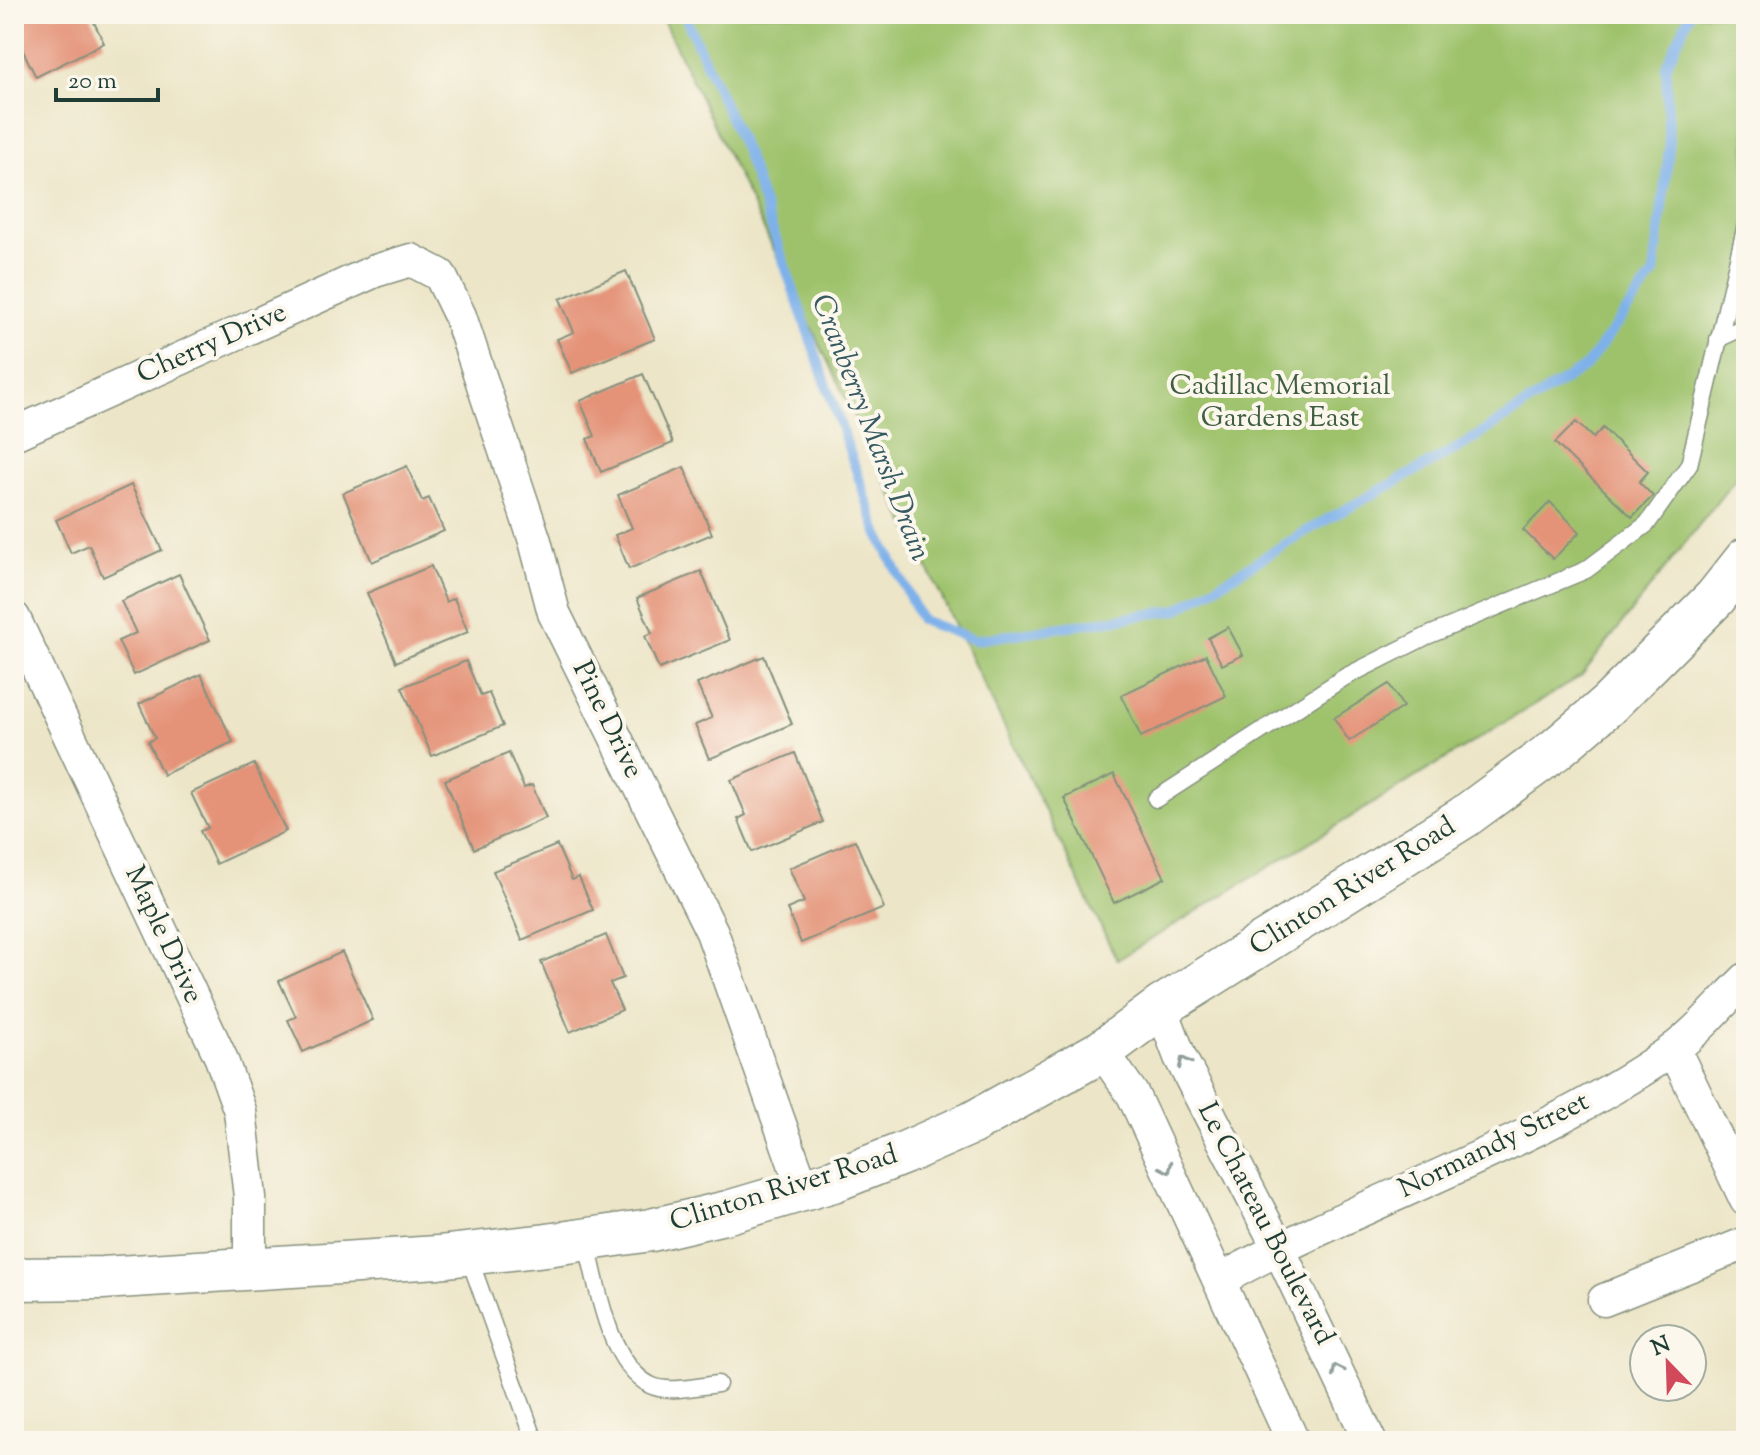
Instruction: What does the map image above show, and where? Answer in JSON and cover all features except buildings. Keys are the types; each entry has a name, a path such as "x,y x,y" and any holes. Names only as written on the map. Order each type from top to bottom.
{"street":[{"name":"Cherry Drive","path":"14,434 375,271 411,260"},
{"name":"Pine Drive","path":"411,260 440,275 460,316 535,541 554,613 712,932 803,1189"},
{"name":"Clinton River Road","path":"14,1279 102,1278 467,1254 547,1245 651,1230 728,1212 904,1153 972,1123 1102,1051 1161,1007 1464,817 1555,750 1655,661 1715,598 1746,559"},
{"name":"Maple Drive","path":"14,618 221,1058 240,1111 250,1197 250,1268"},
{"name":"Normandy Street","path":"1220,1280 1278,1247 1502,1147 1587,1103 1674,1049 1746,979"},
{"name":"Le Chateau Boulevard","path":"1161,1007 1180,1057 1278,1247 1370,1441"},
{"path":"1674,1049 1746,1200"},
{"path":"1102,1051 1133,1095 1293,1441"},
{"path":"1604,1300 1746,1243"}],"lane":[{"path":"1156,799 1345,677 1427,636 1586,570 1647,524 1689,465 1746,225"},
{"path":"1718,339 1746,326"},
{"path":"586,1238 609,1330 631,1369 652,1386 673,1388 718,1384"},
{"path":"467,1254 535,1441"}],"green space":[{"name":"Cadillac Memorial Gardens East","path":"660,14 1746,14 1746,465 1581,676 1117,960"}],"waterway":[{"name":"Cranberry Marsh Drain","path":"684,14 745,151 878,533 921,620 975,640 1177,610 1315,526 1465,444 1586,366 1654,274 1669,149 1666,66 1690,14"}]}
